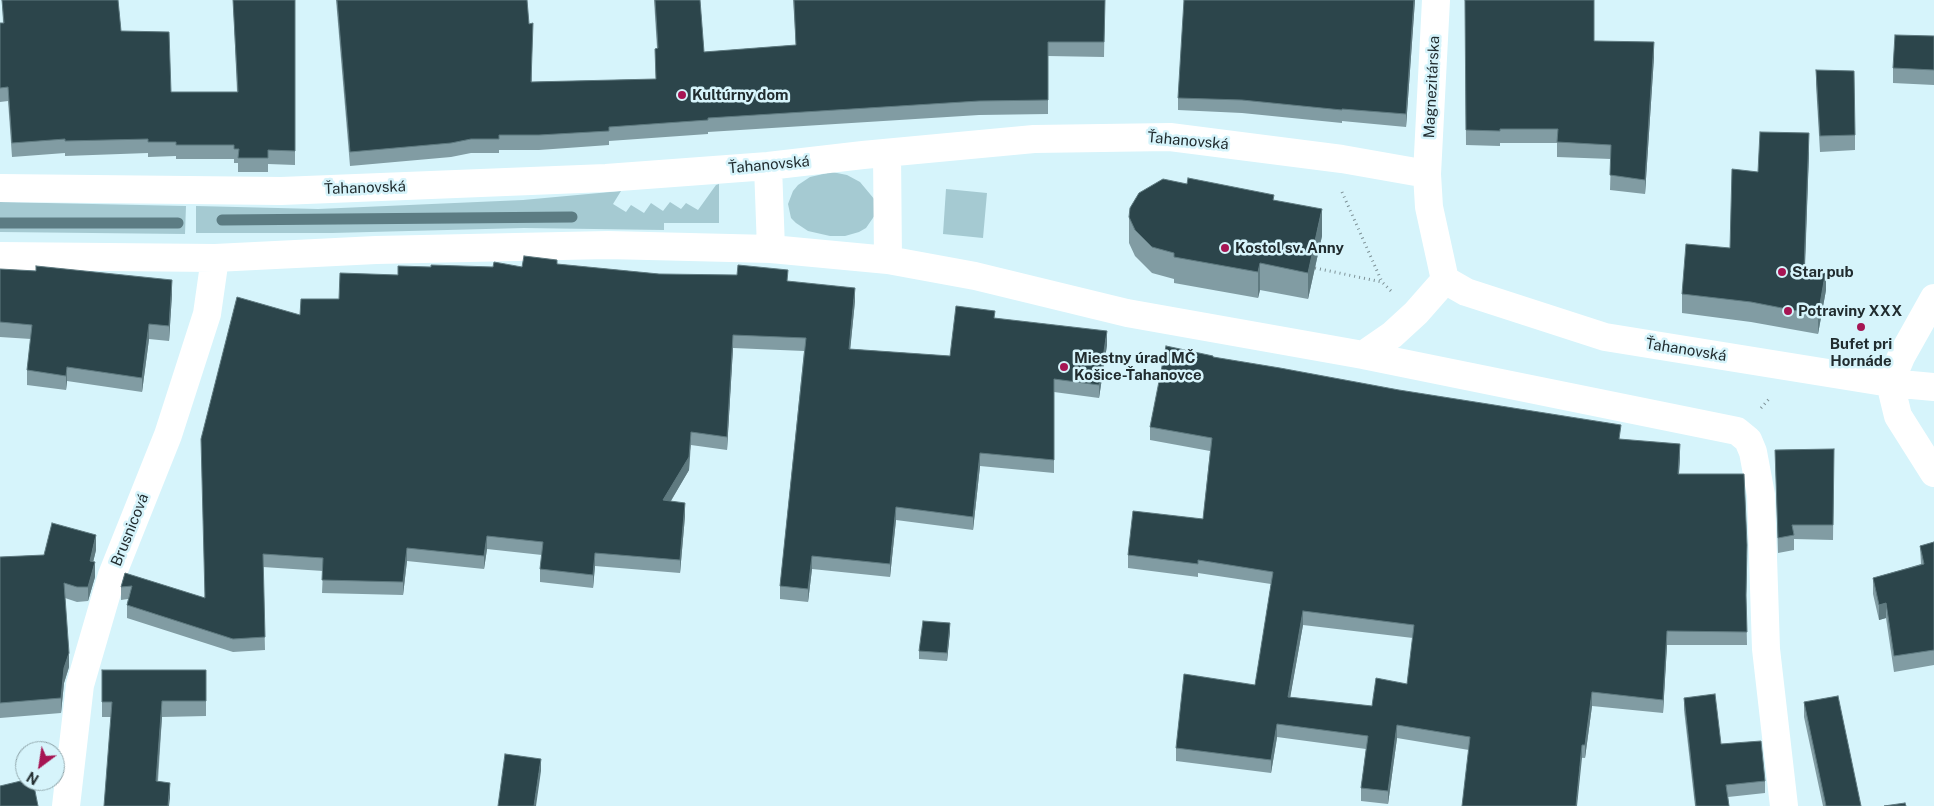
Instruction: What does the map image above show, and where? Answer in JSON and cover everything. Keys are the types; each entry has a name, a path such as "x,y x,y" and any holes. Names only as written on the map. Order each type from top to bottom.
{"street":[{"name":"Magnezitárska","path":"1427,174 1436,0"},
{"name":"Ťahanovská","path":"0,188 281,191 606,178 768,166 1034,140 1170,137 1342,159 1427,174"},
{"path":"887,153 888,260"},
{"path":"768,166 772,249"},
{"path":"1363,355 1392,335 1416,313 1445,280 1428,207 1427,174"},
{"path":"0,256 215,258 376,250 608,245 772,249 888,260 975,276 1127,313 1363,355 1737,431 1748,440 1753,452 1761,495 1766,649 1784,806"},
{"name":"Brusnicová","path":"66,806 80,685 112,574 168,434 204,323 215,258"},
{"name":"Ťahanovská","path":"1445,280 1466,292 1605,337 1890,383 1934,387"},
{"path":"1934,298 1901,357 1890,383 1898,416 1934,473"}],"path":[{"path":"1315,268 1382,282 1338,180 1342,159"}],"shaded area":[{"path":"832,172 847,175 860,182 875,200 875,215 866,228 859,232 845,236 830,236 808,231 791,218 788,204 793,191 798,185 810,177"},
{"path":"719,184 719,223 664,223 664,230 524,228 332,233 196,233 196,206 318,209 523,200 621,191 613,204 626,212 631,205 644,213 651,203 663,211 670,202 681,209 686,203 698,210 716,185"},
{"path":"946,189 987,193 983,238 943,234"},
{"path":"0,202 186,206 185,234 0,232"}],"building":[{"path":"2,0 118,0 121,31 169,32 171,92 238,92 233,0 295,0 295,151 268,150 268,158 238,158 239,149 234,149 234,145 176,145 176,142 148,142 148,139 65,141 65,139 12,143 8,87 0,88 0,23 4,23"},
{"path":"337,0 527,0 529,24 533,23 531,82 656,79 655,49 658,48 655,0 700,0 704,52 796,45 794,0 1105,0 1104,42 1048,42 1048,100 979,101 708,118 708,120 609,127 609,131 499,135 499,139 471,139 451,143 350,152"},
{"path":"1184,0 1414,0 1406,114 1242,100 1178,98"},
{"path":"1465,0 1594,0 1594,41 1654,42 1645,180 1610,175 1611,145 1557,142 1558,129 1466,130"},
{"path":"1895,35 1934,36 1934,70 1893,68"},
{"path":"1816,70 1854,71 1855,135 1820,136"},
{"path":"1760,132 1809,133 1804,269 1826,270 1818,315 1751,302 1682,294 1686,244 1730,248 1732,169 1758,172"},
{"name":"Kostol sv. Anny","path":"1188,178 1274,195 1273,200 1322,209 1308,273 1260,263 1258,272 1174,257 1174,253 1152,247 1135,230 1129,217 1130,208 1139,193 1163,179 1187,184"},
{"path":"524,256 557,260 557,264 659,274 737,275 738,265 788,270 787,281 855,288 849,349 950,356 956,306 995,311 994,318 1107,331 1099,385 1054,379 1054,460 980,453 973,517 896,507 890,564 812,556 808,589 780,586 806,338 733,335 727,437 691,432 689,457 663,500 685,503 680,560 595,553 593,575 540,569 543,542 487,536 484,556 407,548 403,582 322,580 323,558 263,554 265,637 233,639 127,605 132,586 121,587 125,573 205,598 201,439 237,297 300,315 301,299 339,299 340,273 398,275 398,266 493,267 494,262 522,267"},
{"path":"36,266 172,280 169,326 149,324 142,378 67,367 66,376 27,370 32,325 0,322 0,269 36,271"},
{"path":"1166,346 1213,357 1399,390 1621,425 1619,439 1680,444 1678,474 1744,474 1747,545 1747,632 1667,631 1663,700 1592,692 1585,745 1582,745 1576,806 1462,806 1470,737 1397,725 1388,791 1361,788 1368,736 1277,724 1271,760 1176,748 1184,674 1255,685 1273,572 1198,560 1198,564 1128,555 1133,511 1203,519 1212,438 1150,427","holes":["1303,611 1414,625 1407,684 1376,678 1372,706 1288,697"]},
{"path":"1834,449 1833,525 1792,525 1794,535 1778,538 1775,450"},
{"path":"52,523 96,535 90,561 95,562 88,587 77,587 64,583 69,653 64,668 61,698 0,703 0,557 44,555"},
{"path":"1934,542 1934,650 1894,656 1886,603 1879,605 1873,578 1924,564 1920,546"},
{"path":"923,621 950,623 947,653 919,651"},
{"path":"102,670 206,670 206,701 162,701 156,781 170,783 168,806 104,806 112,702 102,702"},
{"path":"1715,694 1721,744 1761,741 1765,781 1726,785 1729,806 1696,806 1684,698"},
{"path":"1838,696 1861,806 1826,806 1804,702"},
{"path":"505,754 541,759 534,806 498,806"},
{"path":"15,782 15,791 35,791 38,806 0,806 0,786"},
{"path":"1905,803 1906,806 1884,806"}],"waterway":[{"path":"222,220 572,217"},
{"path":"0,223 178,223"}],"place":[{"name":"Kultúrny dom","path":"682,95"},
{"name":"Kostol sv. Anny","path":"1225,248"},
{"name":"Star pub","path":"1782,272"},
{"name":"Potraviny XXX","path":"1788,311"},
{"name":"Bufet pri Hornáde","path":"1861,327"},
{"name":"Miestny úrad MČ Košice-Ťahanovce","path":"1064,367"}]}
